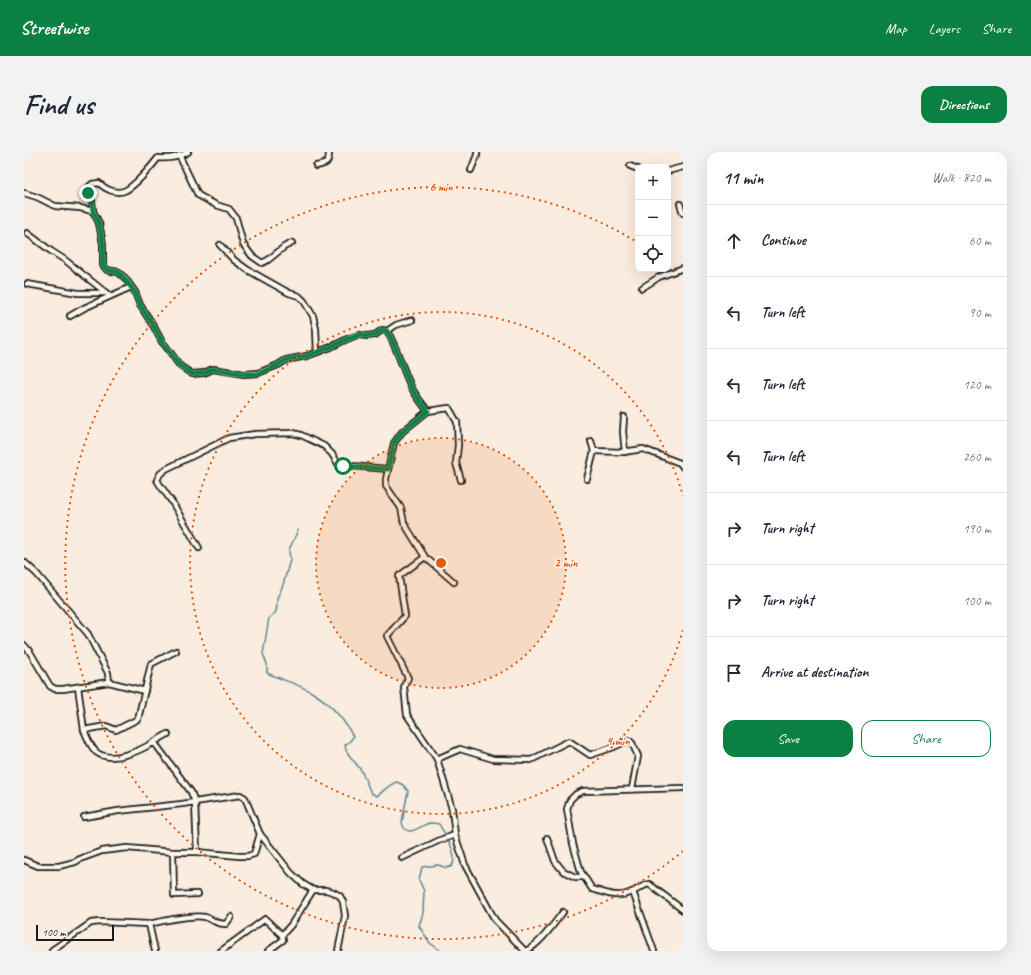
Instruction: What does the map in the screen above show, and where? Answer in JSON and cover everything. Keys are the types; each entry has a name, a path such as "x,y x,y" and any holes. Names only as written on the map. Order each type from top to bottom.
{"street":[{"path":"188,152 179,156 158,158 152,166 125,191 116,192 104,188 99,183 92,184 88,188 93,211 99,223 103,244 103,265 107,270 118,272 135,292 140,305 162,342 180,366 192,374 204,373 213,369 244,374 258,374 286,360 307,356 360,335 375,335 382,330 387,331 396,325 412,320"},
{"path":"316,166 325,164 329,160 329,152"},
{"path":"471,170 477,152"},
{"path":"179,156 198,195 216,205 229,209 236,218 243,244 252,256 262,263 292,243"},
{"path":"630,166 635,168"},
{"path":"671,170 683,167"},
{"path":"24,192 55,206 80,208 93,211"},
{"path":"680,204 683,213"},
{"path":"27,233 65,260 108,294"},
{"path":"220,244 234,260 248,270 290,293 299,296 304,301 313,316 316,329 317,352"},
{"path":"642,288 659,277 682,269"},
{"path":"27,284 78,293 108,294"},
{"path":"70,316 108,294 131,287"},
{"path":"387,331 393,341 409,384 428,411"},
{"path":"454,582 425,557 404,522 401,508 386,486 386,479 394,443 402,432 428,411 449,408 457,422 458,445 456,463 460,480"},
{"path":"624,418 625,452"},
{"path":"199,548 172,502 157,480 160,474 166,469 229,438 255,434 293,433 301,435 324,446 332,454 339,465 388,469"},
{"path":"587,479 594,451 591,441"},
{"path":"594,451 625,452 643,449 680,463 683,467"},
{"path":"425,557 398,576 405,616 387,636 408,678 404,687 408,715 436,759 452,809 452,835 465,865 495,920 525,951 530,949 539,941 563,912"},
{"path":"24,562 36,573 88,634 108,673 109,682"},
{"path":"24,645 30,652 50,686 55,688 63,689 109,682 145,691"},
{"path":"84,730 106,726 116,730 138,719 151,664 176,651"},
{"path":"78,687 84,730 90,745 103,756 122,756 142,750 168,734"},
{"path":"436,759 460,749 493,759 531,760 569,741 590,755 629,740 638,756 632,789"},
{"path":"154,742 191,792 195,802 196,852"},
{"path":"683,788 583,791 576,794 570,800 567,809 570,831 581,872 592,889 616,896 625,895 649,884 683,910"},
{"path":"84,817 240,795 244,798 260,834 290,873 302,884 314,890 326,890 340,896 343,902 345,916 338,951"},
{"path":"24,860 38,866 59,866 75,862 102,851 127,848 248,856 254,854 260,834"},
{"path":"402,858 452,835"},
{"path":"547,838 555,860 563,871 575,876 584,877"},
{"path":"173,852 174,896 198,894"},
{"path":"268,951 283,940 282,935 314,890"},
{"path":"633,892 654,951"},
{"path":"52,951 91,923 149,924 192,917 206,917 219,924 226,924 230,918"},
{"path":"221,951 265,919 282,935"},
{"path":"149,924 155,951"}],"waterway":[{"path":"298,530 289,550 290,560 283,585 277,598 276,612 269,618 263,654 267,664 267,673 308,690 325,701 336,712 346,724 353,737 345,745 346,750 361,770 371,793 377,796 394,783 397,782 403,785 408,791 402,822 406,830 413,830 429,823 439,824 453,850 454,861 452,866 447,868 438,865 422,867 419,880 424,891 423,913 419,926 430,943 441,951"}],"route":[{"path":"88,193 92,201 93,211 99,223 103,244 103,265 107,270 118,272 124,278 135,292 140,305 162,342 180,366 192,374 204,373 213,369 244,374 258,374 286,360 307,356 347,339 360,335 375,335 382,330 387,331 393,341 409,384 428,411 402,432 394,443 388,469 343,466"}]}
